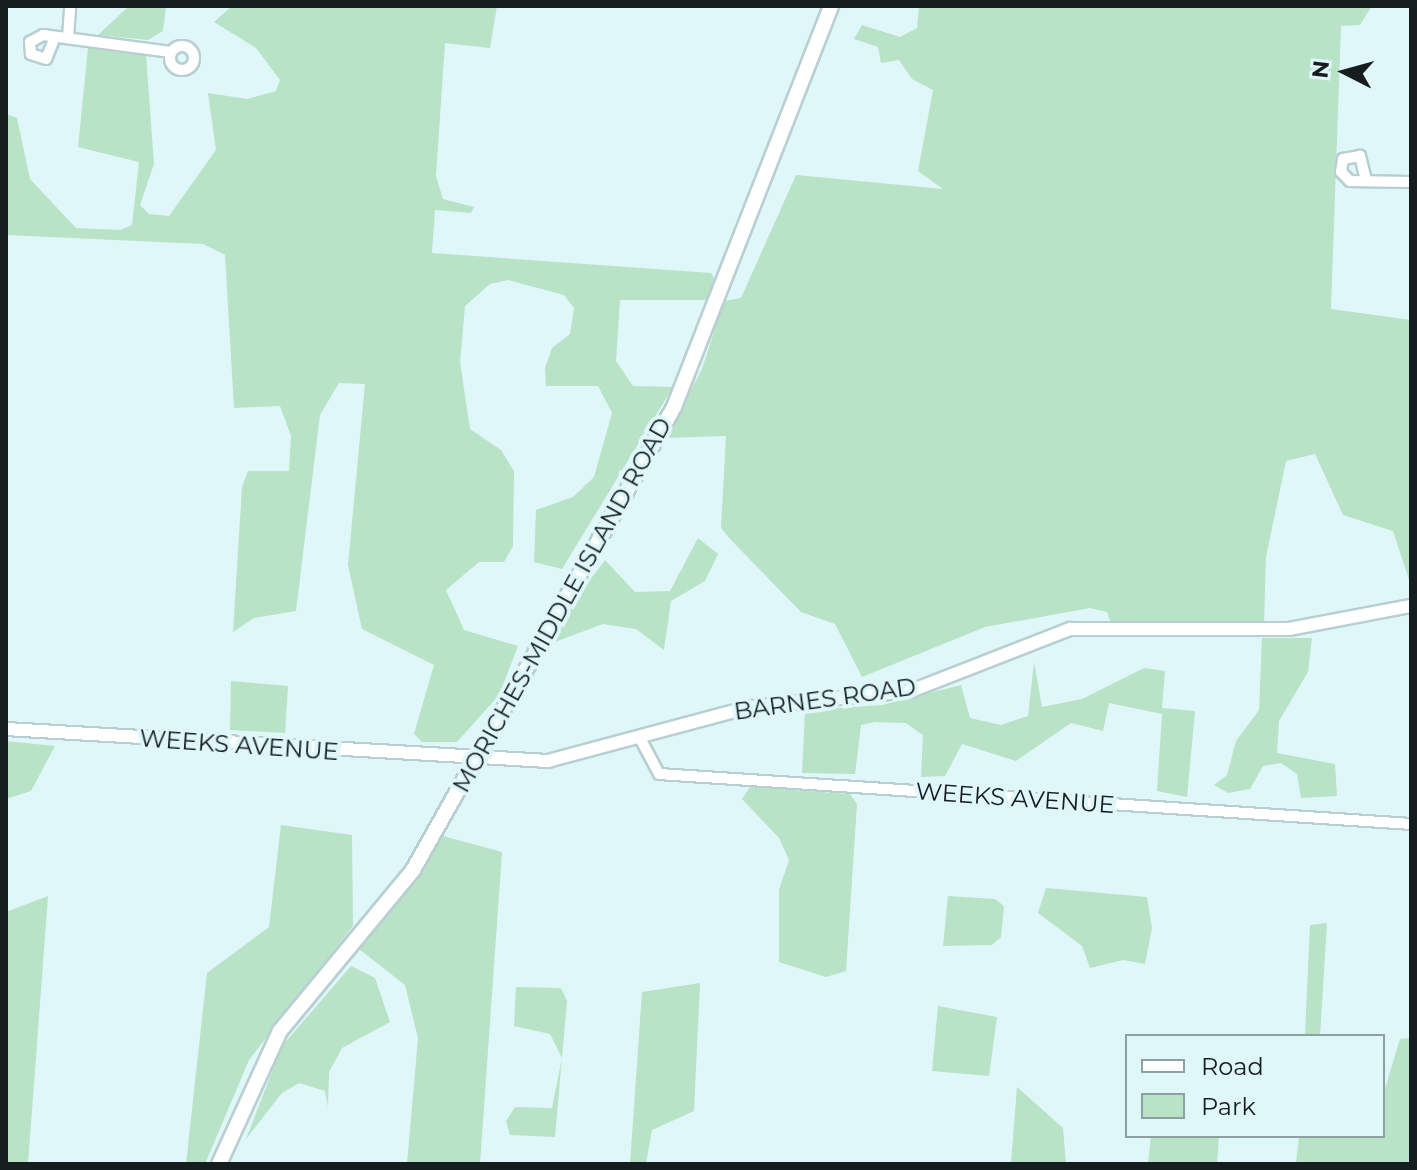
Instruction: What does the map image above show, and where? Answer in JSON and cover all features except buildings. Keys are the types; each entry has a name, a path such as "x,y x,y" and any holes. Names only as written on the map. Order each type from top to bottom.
{"main road":[{"name":"MORICHES-MIDDLE ISLAND ROAD","path":"219,1164 280,1031 413,870 687,380 831,6"}],"street":[{"path":"68,38 70,6"},
{"path":"53,42 68,38 171,52"},
{"path":"1365,176 1411,182"},
{"name":"BARNES ROAD","path":"473,761 548,761 641,740 750,707 911,691 1070,629 1289,629 1411,606"},
{"name":"WEEKS AVENUE","path":"6,729 473,761"},
{"name":"WEEKS AVENUE","path":"641,740 659,774 1411,824"}],"green space":[{"path":"129,6 166,6 163,31 148,40 98,35"},
{"path":"497,6 490,48 445,43 436,176 443,199 474,207 471,213 435,210 432,253 711,273 715,280 707,300 620,300 616,361 633,386 673,387 562,569 534,562 536,510 573,497 594,477 612,413 598,386 546,386 545,368 552,348 570,334 574,308 564,295 508,280 490,284 465,306 460,362 470,429 501,450 514,471 513,546 504,562 479,562 446,590 464,630 518,646 499,695 457,742 422,742 414,734 434,665 362,629 348,565 365,384 339,383 320,415 296,611 254,618 233,632 242,487 248,471 289,471 291,436 280,406 234,408 225,255 203,244 6,235 6,114 17,118 30,179 76,228 120,230 132,225 139,162 78,147 88,48 146,54 154,164 140,205 149,214 169,216 216,150 208,93 247,99 276,91 280,80 256,48 214,22 231,7"},
{"path":"919,6 1372,6 1360,25 1341,26 1331,309 1411,320 1411,586 1393,531 1343,515 1315,454 1286,461 1266,557 1264,624 1110,621 1107,612 1090,608 985,627 862,677 835,624 801,612 730,539 721,528 726,436 665,438 702,369 724,301 741,298 796,175 943,189 918,171 933,90 912,79 899,60 881,63 878,47 854,39 862,25 900,37 917,28"},
{"path":"698,538 718,554 705,581 671,601 664,650 636,629 603,624 539,648 605,560 635,592 670,591"},
{"path":"1262,638 1312,638 1308,672 1279,721 1277,753 1335,764 1337,796 1301,798 1297,774 1281,763 1263,766 1250,789 1228,793 1214,785 1227,775 1236,741 1259,710"},
{"path":"1034,662 1042,707 1082,699 1144,668 1165,671 1162,708 1195,711 1187,797 1157,791 1162,714 1109,703 1103,731 1071,723 1016,761 962,744 945,776 921,777 923,735 906,723 875,722 861,725 855,774 802,773 805,710 882,705 961,685 970,718 1001,725 1028,716"},
{"path":"231,681 288,686 285,733 230,730"},
{"path":"6,741 55,746 31,791 6,799"},
{"path":"750,787 850,794 857,804 846,971 826,977 779,962 779,890 789,860 779,838 742,799"},
{"path":"281,825 352,835 353,926 249,1060 205,1164 186,1164 207,973 269,927"},
{"path":"443,836 502,852 480,1164 407,1164 418,1038 405,985 359,949"},
{"path":"1046,888 1147,897 1152,928 1145,964 1123,960 1090,968 1082,946 1038,913"},
{"path":"48,896 28,1164 6,1164 6,912"},
{"path":"948,896 995,899 1004,906 1001,937 992,945 943,946"},
{"path":"1327,923 1320,1034 1305,1034 1310,925"},
{"path":"351,966 375,978 390,1022 342,1048 329,1072 328,1107 325,1091 299,1083 282,1093 246,1139 282,1046"},
{"path":"700,983 694,1111 652,1130 646,1164 630,1164 642,992"},
{"path":"516,987 561,988 567,1001 562,1058 550,1034 514,1026"},
{"path":"938,1006 997,1017 989,1076 932,1071"},
{"path":"1411,1038 1411,1164 1296,1164 1299,1138 1385,1138 1385,1088 1400,1039"},
{"path":"562,1058 555,1137 510,1135 506,1121 515,1107 552,1108"},
{"path":"1017,1087 1063,1128 1066,1164 1011,1164"},
{"path":"1151,1138 1219,1138 1217,1164 1148,1164"}]}
